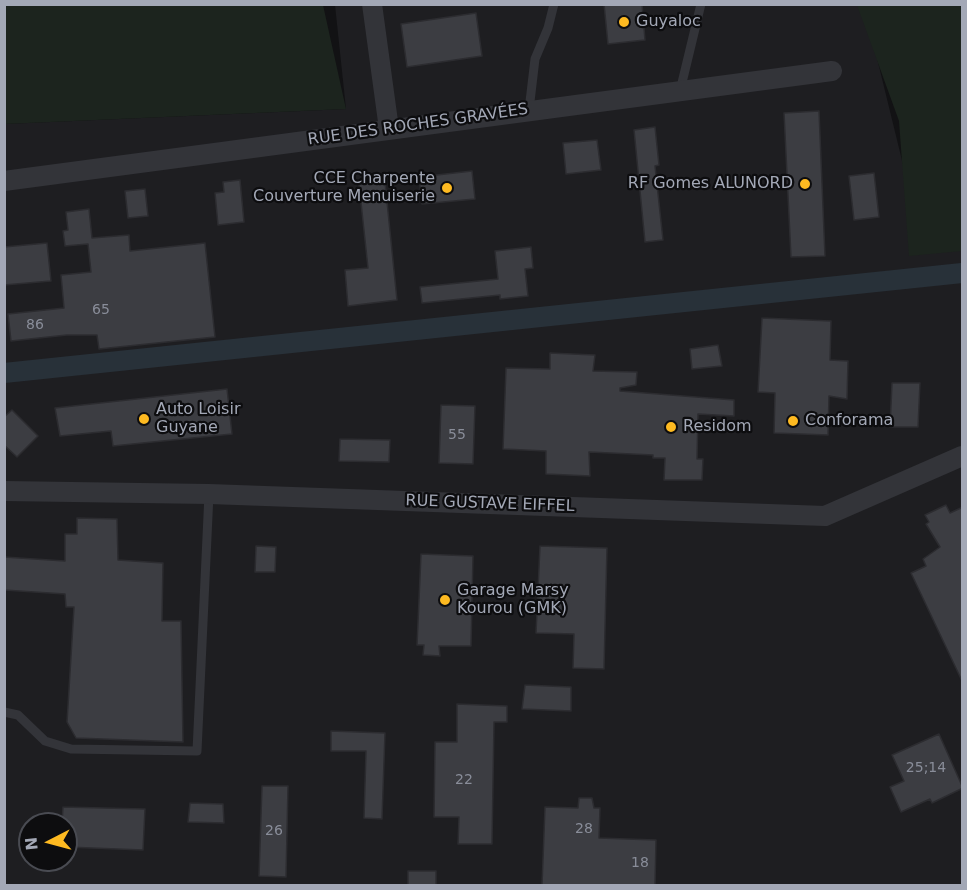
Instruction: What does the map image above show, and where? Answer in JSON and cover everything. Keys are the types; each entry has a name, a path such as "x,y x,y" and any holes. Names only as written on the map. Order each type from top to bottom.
{"street":[{"path":"372,4 389,129"},
{"name":"RUE DES ROCHES GRAVÉES","path":"4,181 832,70"},
{"name":"RUE GUSTAVE EIFFEL","path":"4,490 209,494 825,516 963,456"}],"lane":[{"path":"530,110 535,59 548,27 554,4"},
{"path":"680,91 701,4"},
{"path":"4,712 18,715 45,741 71,749 197,751 209,494"}],"shaded area":[{"path":"4,5 323,5 346,109 5,124"},
{"path":"335,5 864,5 920,234 962,232 962,885 5,885 4,124 346,109"},
{"path":"857,5 962,5 962,251 909,256 899,121"}],"building":[{"name":"Guyaloc","path":"604,4 642,4 645,40 608,44"},
{"path":"476,13 482,56 407,67 401,24"},
{"name":"RF Gomes ALUNORD","path":"819,111 825,256 791,257 784,113"},
{"path":"655,127 659,165 655,166 663,240 645,242 634,130"},
{"path":"597,140 601,170 566,174 563,143"},
{"name":"CCE Charpente Couverture Menuiserie","path":"472,171 475,199 422,204 419,177"},
{"path":"874,173 879,217 854,220 849,176"},
{"path":"240,180 244,222 218,225 215,193 224,192 223,182"},
{"path":"385,182 397,300 348,306 345,270 368,268 359,184"},
{"path":"145,189 148,216 128,218 125,191"},
{"path":"89,209 92,238 129,235 130,251 205,243 215,337 99,349 97,335 67,335 11,341 8,314 64,308 61,275 91,272 88,244 65,246 63,231 68,230 66,212"},
{"path":"47,243 51,281 4,285 4,247"},
{"path":"531,247 533,268 525,269 528,296 500,299 500,295 422,303 420,287 498,279 495,251"},
{"path":"762,318 831,321 830,360 848,361 847,399 829,396 828,435 774,433 775,393 758,392"},
{"path":"718,345 722,366 692,369 690,349"},
{"path":"550,353 595,355 593,371 637,372 636,385 620,388 620,391 734,400 734,416 698,414 697,459 703,459 702,480 664,480 665,458 653,458 653,455 589,452 590,476 546,474 546,451 503,449 506,368 550,369"},
{"path":"892,383 920,383 918,427 890,427"},
{"name":"Auto Loisir Guyane","path":"227,389 232,434 113,446 111,431 60,436 55,408"},
{"path":"441,405 475,406 473,464 439,463"},
{"path":"12,410 38,436 17,457 4,445 4,417"},
{"path":"340,439 390,440 389,462 339,461"},
{"path":"946,505 950,513 963,507 963,683 911,573 926,566 923,559 940,547 926,524 929,522 925,515"},
{"path":"77,518 117,519 118,560 163,563 162,621 181,621 183,742 76,738 67,722 74,607 66,607 65,594 4,590 4,557 65,561 65,534 77,534"},
{"path":"256,546 276,547 275,572 255,572"},
{"path":"540,546 607,548 604,669 573,668 574,634 536,633"},
{"name":"Garage Marsy Kourou (GMK)","path":"421,554 473,556 471,646 439,646 440,656 423,655 424,645 417,645"},
{"path":"525,685 571,687 571,711 522,709"},
{"path":"457,704 507,706 507,722 494,722 492,844 458,844 459,817 434,817 435,742 457,742"},
{"path":"331,731 385,733 382,819 364,818 366,751 331,751"},
{"path":"939,734 963,788 932,803 930,799 901,812 890,787 904,781 892,755"},
{"path":"262,786 288,786 286,877 259,876"},
{"path":"579,798 592,798 594,808 600,808 599,838 656,840 655,885 542,885 545,807 578,808"},
{"path":"190,803 223,804 224,823 188,822"},
{"path":"63,807 145,809 143,850 78,847 78,812 63,812"},
{"path":"408,871 436,871 436,885 408,885"}],"waterway":[{"path":"4,373 962,273"}],"place":[{"name":"Guyaloc","path":"624,22"},
{"name":"RF Gomes ALUNORD","path":"805,184"},
{"name":"CCE Charpente Couverture Menuiserie","path":"447,188"},
{"name":"Auto Loisir Guyane","path":"144,419"},
{"name":"Conforama","path":"793,421"},
{"name":"Residom","path":"671,427"},
{"name":"Garage Marsy Kourou (GMK)","path":"445,600"}]}
